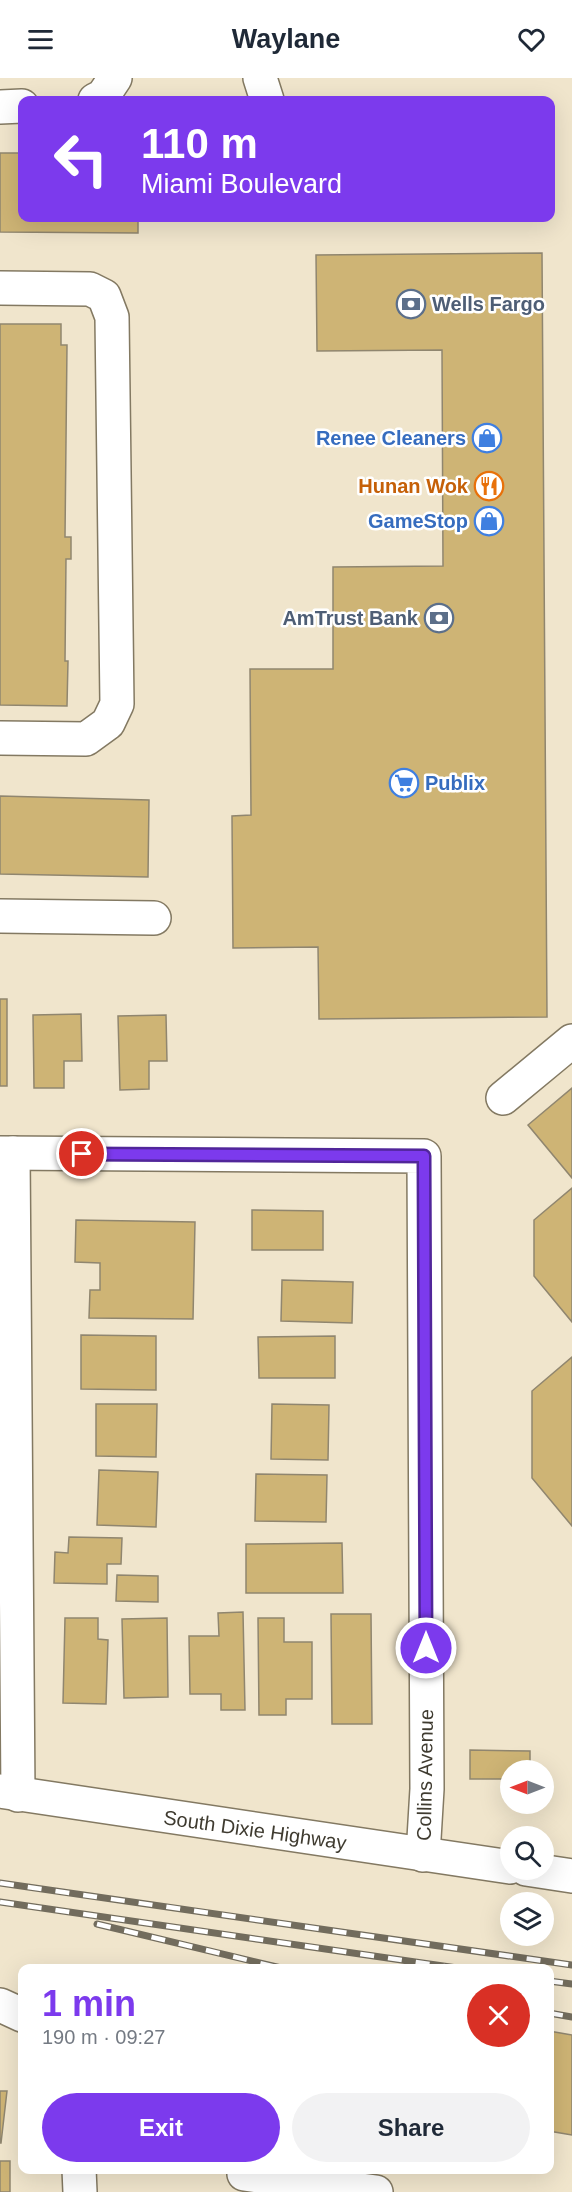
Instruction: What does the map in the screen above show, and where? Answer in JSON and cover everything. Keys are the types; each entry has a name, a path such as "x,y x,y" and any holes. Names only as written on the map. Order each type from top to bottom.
{"street":[{"path":"103,96 115,78"},
{"path":"260,78 266,96"},
{"path":"0,107 18,106"},
{"path":"0,288 90,289 104,296 112,317 117,704 108,723 87,739 0,738"},
{"path":"0,916 153,918"},
{"path":"503,1098 572,1041"},
{"path":"7,1153 9,1793"},
{"name":"Collins Avenue","path":"7,1153 424,1156 427,1789 423,1854"},
{"name":"South Dixie Highway","path":"9,1793 500,1866"},
{"path":"554,1873 572,1876"},
{"path":"0,2005 18,2013"},
{"path":"79,2174 80,2192"},
{"path":"248,2178 376,2192"}],"building":[{"path":"0,153 18,153 18,222 138,222 138,233 0,232"},
{"path":"542,253 547,1017 319,1019 318,947 233,948 232,816 251,815 250,669 333,669 333,567 443,566 442,350 317,351 316,255"},
{"path":"0,324 61,324 61,345 67,345 65,537 71,537 71,559 66,559 67,706 0,705"},
{"path":"0,796 149,800 148,877 0,874"},
{"path":"0,999 7,999 7,1086 0,1086"},
{"path":"81,1014 82,1061 64,1061 64,1088 34,1088 33,1015"},
{"path":"166,1015 167,1061 149,1061 149,1089 120,1090 118,1016"},
{"path":"572,1088 572,1178 528,1125"},
{"path":"572,1188 572,1322 534,1276 534,1220"},
{"path":"252,1210 323,1211 323,1250 252,1250"},
{"path":"76,1220 195,1222 193,1319 89,1318 90,1290 100,1290 100,1263 75,1262"},
{"path":"282,1280 353,1282 352,1323 281,1321"},
{"path":"81,1335 156,1336 156,1390 81,1389"},
{"path":"335,1336 335,1378 259,1378 258,1337"},
{"path":"572,1357 572,1526 532,1478 532,1391"},
{"path":"96,1404 157,1404 156,1457 96,1456"},
{"path":"272,1404 329,1405 328,1460 271,1459"},
{"path":"99,1470 158,1472 156,1527 97,1525"},
{"path":"256,1474 327,1475 326,1522 255,1521"},
{"path":"69,1537 122,1538 121,1564 107,1564 107,1584 54,1583 55,1552 68,1553"},
{"path":"342,1543 343,1593 246,1593 246,1544"},
{"path":"117,1575 158,1576 158,1602 116,1601"},
{"path":"243,1612 245,1710 221,1710 221,1694 190,1694 189,1636 219,1636 218,1613"},
{"path":"331,1614 371,1614 372,1724 332,1724"},
{"path":"65,1618 98,1618 98,1639 108,1640 106,1704 63,1703"},
{"path":"167,1618 168,1697 124,1698 122,1619"},
{"path":"258,1618 284,1618 284,1642 312,1642 312,1699 286,1699 286,1715 259,1715"},
{"path":"470,1750 530,1751 530,1760 500,1760 500,1779 470,1779"},
{"path":"554,2032 572,2035 572,2135 554,2132"},
{"path":"0,2091 7,2091 1,2143 0,2143"},
{"path":"0,2161 10,2161 10,2192 0,2192"}],"railway":[{"path":"0,1883 572,1965"},
{"path":"0,1902 429,1964"},
{"path":"97,1924 264,1964"},
{"path":"554,1982 572,1984"},
{"path":"554,2014 572,2017"}],"place":[{"name":"Wells Fargo","path":"411,304"},
{"name":"Renee Cleaners","path":"487,438"},
{"name":"Hunan Wok","path":"489,486"},
{"name":"GameStop","path":"489,521"},
{"name":"AmTrust Bank","path":"439,618"},
{"name":"Publix","path":"404,783"}],"route":[{"path":"82,1154 424,1156 426,1648"}]}
